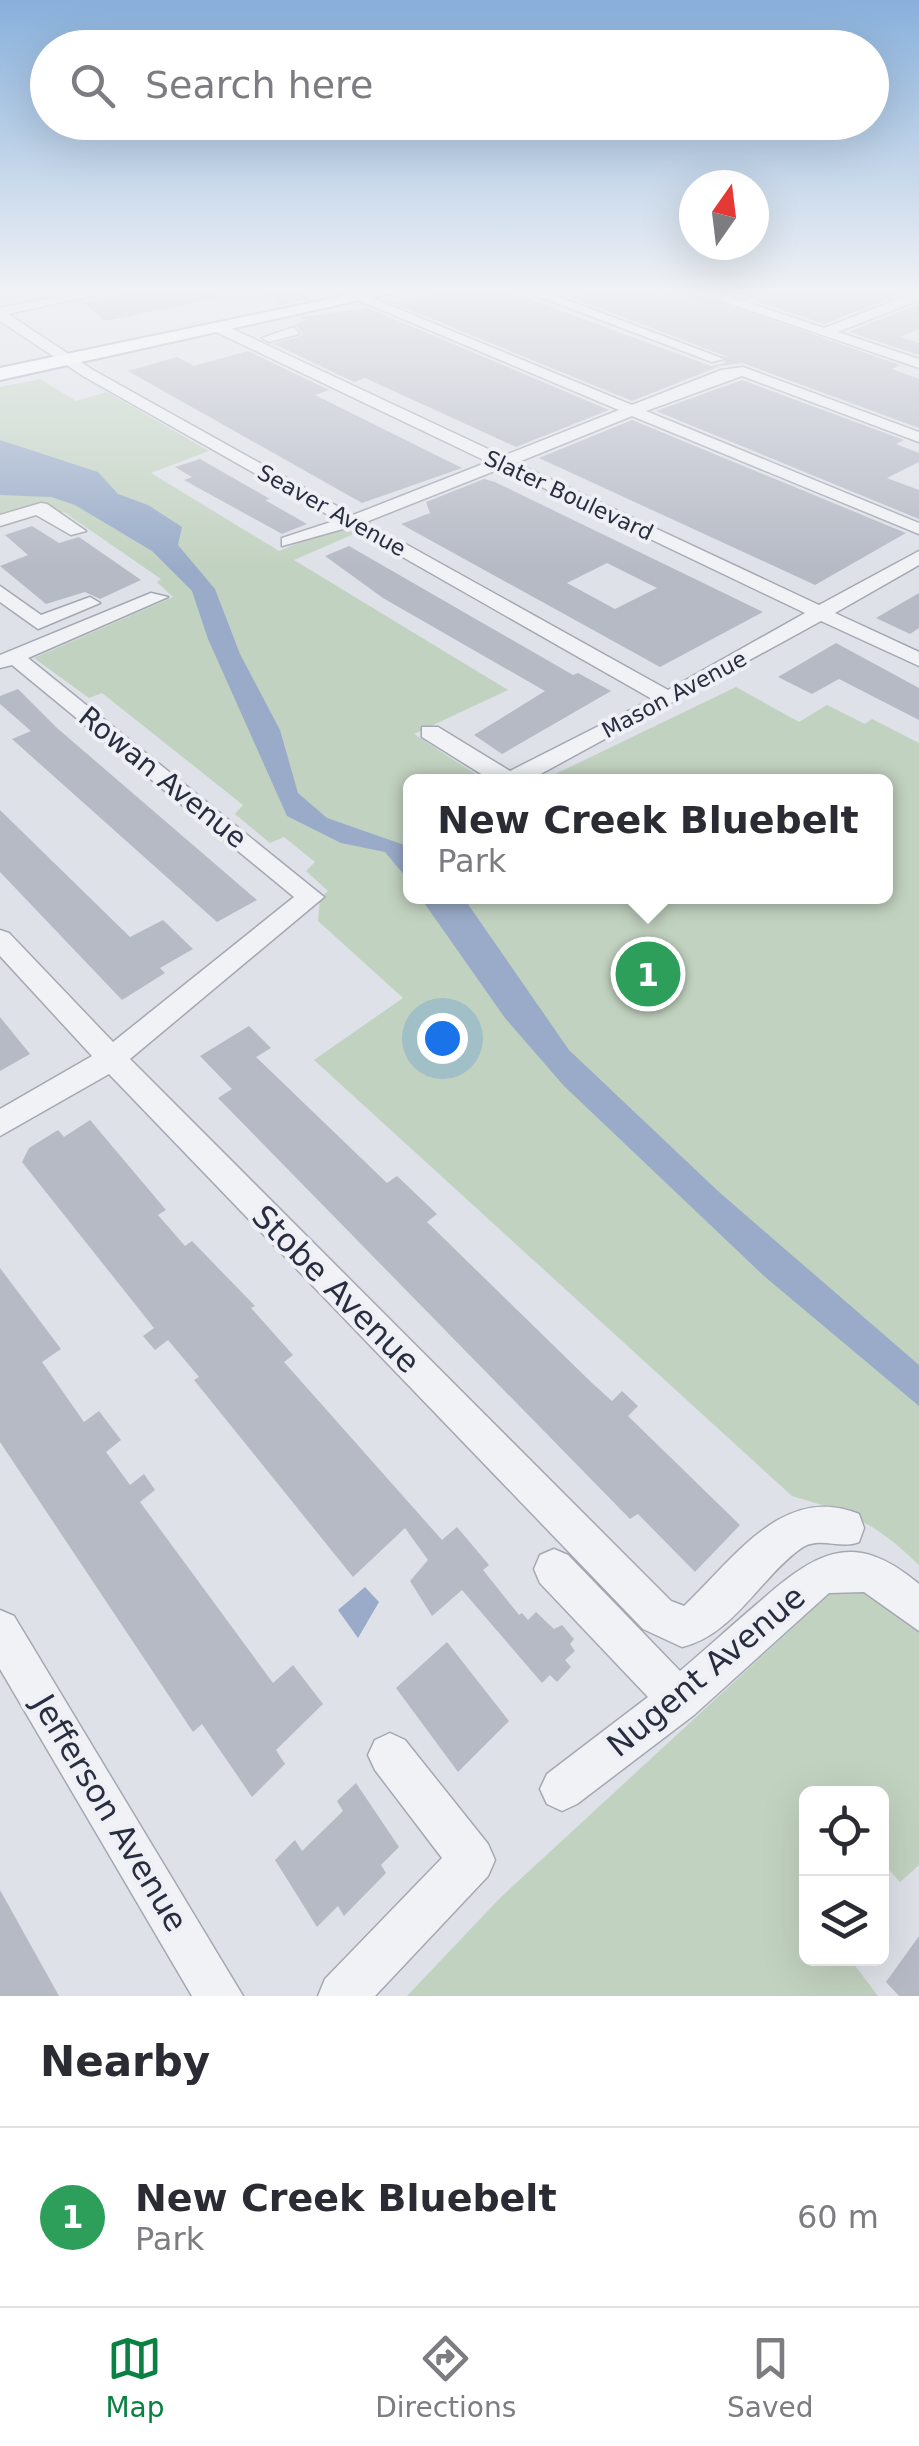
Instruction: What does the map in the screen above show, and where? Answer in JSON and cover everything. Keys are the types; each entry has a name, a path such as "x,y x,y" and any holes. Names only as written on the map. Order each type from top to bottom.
{"street":[{"name":"Seaver Avenue","path":"107,382 668,699"},
{"name":"Slater Boulevard","path":"333,382 919,660"},
{"path":"562,382 919,529"},
{"path":"288,542 701,382"},
{"path":"775,382 919,437"},
{"path":"0,521 40,509 77,532"},
{"name":"Mason Avenue","path":"523,774 668,699 919,557"},
{"path":"0,592 38,624 90,603"},
{"path":"7,660 158,597"},
{"name":"Rowan Avenue","path":"7,660 312,897 111,1058"},
{"name":"Mason Avenue","path":"430,732 498,774"},
{"name":"Stobe Avenue","path":"0,939 111,1058 657,1615 682,1626"},
{"path":"0,1124 111,1058"},
{"name":"Nugent Avenue","path":"562,1789 678,1700 815,1579 834,1570 850,1548 808,1523 792,1530 707,1617 682,1626"},
{"path":"850,1548 919,1611"},
{"path":"554,1569 678,1700"},
{"name":"Jefferson Avenue","path":"0,1630 220,1996"},
{"path":"342,1996 472,1860 390,1755"}],"green space":[{"path":"45,382 76,401 107,392 209,451 151,473 279,551 339,526 356,533 294,560 508,690 414,734 475,774 403,774 403,904 893,904 893,774 556,774 736,687 799,722 827,705 865,724 872,719 919,743 919,1565 861,1521 792,1496 314,1060 403,998 318,921 320,898 328,891 306,871 315,862 284,837 270,843 235,814 243,805 102,693 89,698 34,658 173,597 157,582 161,579 64,512 55,515 42,505 0,516 0,387"},
{"path":"850,1581 919,1627 919,1865 900,1882 889,1870 889,1786 799,1786 799,1966 855,1966 878,1996 407,1996 500,1898 838,1586"}],"water":[{"path":"0,440 98,472 118,494 148,505 182,527 178,545 215,589 240,654 280,730 298,793 327,818 403,845 403,874 385,852 341,843 287,816 208,639 192,591 152,551 75,505 51,497 0,495"},
{"path":"425,904 468,904 569,1050 719,1192 919,1365 919,1406 764,1276 564,1086 505,1018"},
{"path":"365,1587 379,1602 358,1638 338,1610"}],"building":[{"path":"148,382 313,382 329,390 315,395 462,468 362,503"},
{"path":"374,382 543,382 609,410 516,447"},
{"path":"586,382 679,382 632,401"},
{"path":"736,382 748,382 904,440 896,444 919,453 919,462 887,478 919,490 919,519 656,411"},
{"path":"794,382 919,382 919,428"},
{"path":"632,420 906,533 815,585 539,458"},
{"path":"200,459 307,524 282,534 184,480 192,477 175,467"},
{"path":"484,479 495,482 763,612 660,667 401,524 430,513 426,502","holes":["607,563 657,588 615,609 567,583"]},
{"path":"32,526 59,543 79,537 141,580 100,599 85,592 46,604 0,566 28,555 5,535"},
{"path":"349,546 573,675 578,673 611,691 502,754 474,735 545,691 383,598 325,556"},
{"path":"919,593 919,628 910,634 876,618"},
{"path":"836,643 919,688 919,720 839,679 812,694 778,677"},
{"path":"18,689 57,728 257,900 217,922 12,739 31,731 0,704 0,696"},
{"path":"0,810 130,937 163,920 193,949 160,968 165,973 122,1000 0,872"},
{"path":"0,1017 30,1054 0,1071"},
{"path":"249,1026 271,1048 256,1057 387,1183 397,1176 437,1214 427,1222 592,1383 612,1401 622,1391 638,1406 628,1416 740,1525 695,1572 638,1514 630,1519 218,1098 232,1089 200,1056"},
{"path":"90,1120 166,1210 158,1215 185,1246 192,1241 255,1306 251,1308 293,1355 284,1362 442,1540 457,1527 489,1565 483,1570 519,1615 522,1613 528,1620 536,1612 554,1629 562,1625 574,1639 570,1644 575,1651 565,1660 571,1667 557,1682 550,1675 542,1683 462,1590 432,1616 410,1581 428,1560 405,1528 353,1577 194,1380 199,1377 168,1340 155,1350 143,1336 154,1328 22,1162 29,1148 58,1130 64,1137"},
{"path":"0,1268 61,1349 42,1362 84,1422 99,1411 121,1440 106,1452 130,1485 144,1474 155,1490 140,1502 273,1683 293,1665 323,1704 276,1750 285,1764 252,1797 202,1724 193,1732 0,1442"},
{"path":"447,1642 509,1721 458,1772 396,1688"},
{"path":"356,1783 399,1847 381,1865 386,1873 344,1916 338,1906 317,1927 275,1860 295,1840 302,1851 343,1811 337,1801"},
{"path":"0,1890 59,1996 0,1996"},
{"path":"919,1936 919,1996 899,1996 886,1982"}],"place":[{"name":"New Creek Bluebelt","path":"648,974"}]}
